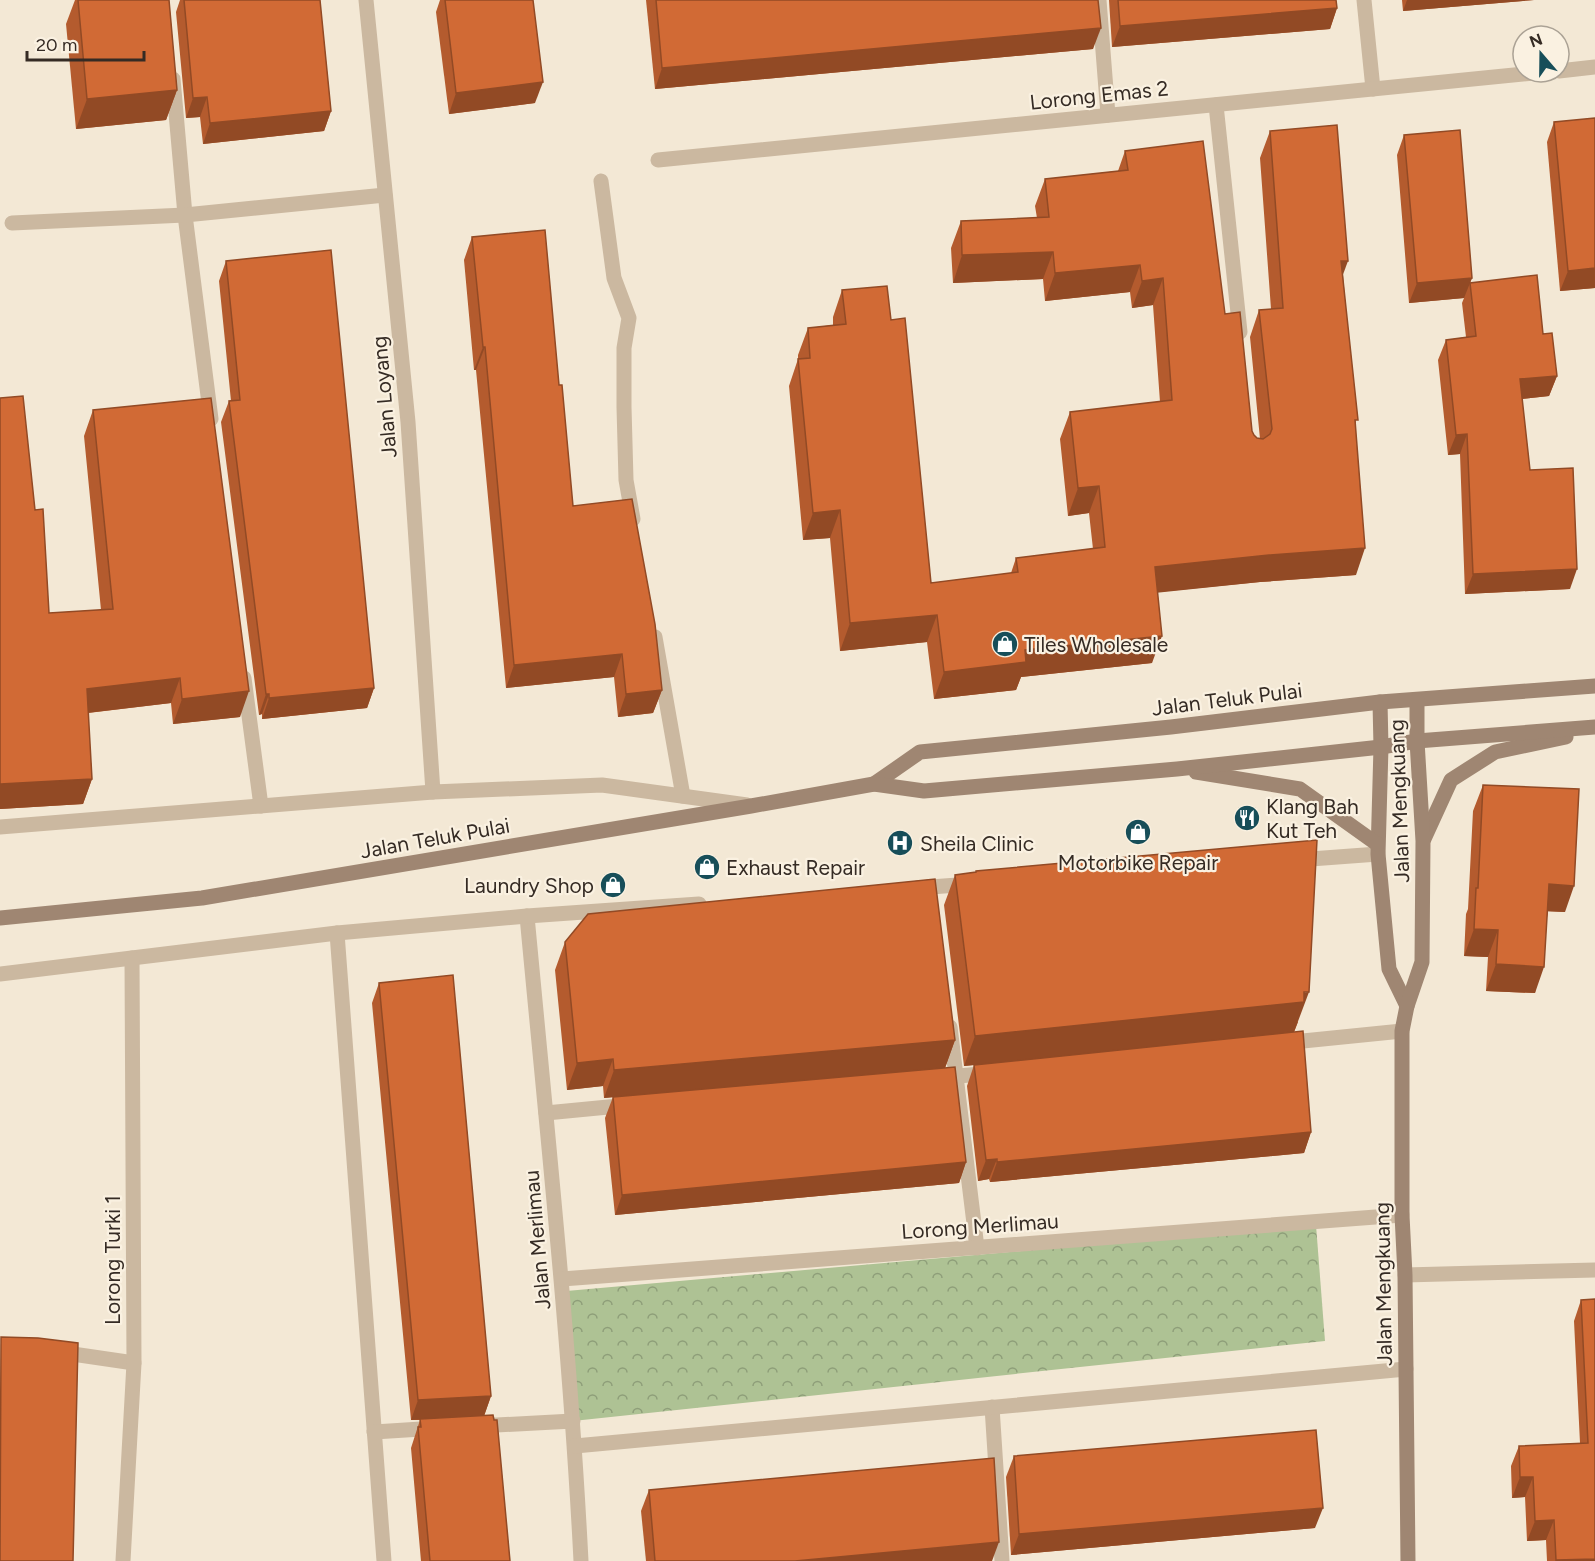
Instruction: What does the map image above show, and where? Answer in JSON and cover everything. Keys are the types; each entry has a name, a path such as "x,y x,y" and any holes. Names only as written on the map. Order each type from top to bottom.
{"main road":[{"name":"Jalan Teluk Pulai","path":"874,784 920,752 1171,727 1380,702 1595,686"},
{"name":"Jalan Mengkuang","path":"1408,1561 1405,1275 1402,1215 1402,1031 1407,1006 1422,962 1423,841 1417,741 1418,700"},
{"name":"Jalan Mengkuang","path":"1380,702 1378,849 1389,969 1407,1006"},
{"name":"Jalan Teluk Pulai","path":"0,918 202,898 874,784 924,791 1177,769 1417,741 1595,729"},
{"path":"1423,841 1451,780 1495,752 1595,729"},
{"path":"1177,769 1300,789 1378,849"}],"street":[{"name":"Jalan Loyang","path":"366,0 408,422 433,792"},
{"path":"1099,0 1108,115"},
{"path":"1364,0 1373,89"},
{"path":"171,60 185,215 214,439"},
{"path":"1571,69 1595,67"},
{"name":"Lorong Emas 2","path":"658,160 1511,75"},
{"path":"1216,105 1242,351"},
{"path":"601,182 614,278 629,318 624,348 626,480 637,538"},
{"path":"12,223 185,215 385,195"},
{"path":"652,620 683,796"},
{"path":"242,664 261,806"},
{"path":"0,827 433,792 602,785 751,806"},
{"path":"1284,861 1378,849"},
{"path":"908,888 933,893 991,882"},
{"path":"0,974 336,933 717,902"},
{"name":"Jalan Merlimau","path":"527,916 562,1279 581,1561"},
{"path":"336,933 384,1561"},
{"name":"Lorong Turki 1","path":"123,1561 134,1363 132,958"},
{"path":"949,1017 977,1248"},
{"path":"1273,1044 1402,1031"},
{"path":"921,1080 1003,1072"},
{"path":"546,1113 639,1104"},
{"name":"Lorong Merlimau","path":"562,1279 1402,1215"},
{"path":"1405,1275 1595,1270"},
{"path":"45,1350 134,1363"},
{"path":"575,1446 1406,1369"},
{"path":"992,1407 1002,1561"},
{"path":"374,1432 573,1421"}],"green space":[{"path":"1316,1225 1325,1341 573,1421 555,1292"}],"building":[{"path":"78,0 169,0 177,90 87,99"},
{"path":"184,0 320,0 331,111 210,123 207,97 193,98"},
{"path":"445,0 533,0 543,82 456,93"},
{"path":"656,0 1098,0 1101,28 662,68"},
{"path":"1118,0 1336,0 1337,8 1120,26"},
{"path":"1595,118 1595,268 1568,271 1554,122"},
{"path":"1337,125 1348,261 1341,261 1358,420 1355,420 1365,548 1155,567 1162,636 1025,650 1026,662 944,672 937,615 850,623 840,510 813,513 798,359 810,358 808,328 846,324 842,290 887,286 891,320 905,318 931,583 1018,572 1016,558 1105,547 1099,486 1078,488 1070,412 1172,400 1163,278 1142,281 1140,265 1055,273 1053,252 962,255 961,221 1049,217 1045,179 1128,170 1125,151 1203,141 1225,314 1240,312 1252,431 1257,438 1263,439 1270,434 1272,429 1259,310 1283,308 1270,131"},
{"path":"1460,130 1472,278 1417,283 1404,135"},
{"path":"545,230 573,506 632,499 655,624 662,690 626,694 622,654 514,665 485,347 483,347 472,237"},
{"path":"331,250 374,688 269,698 269,694 266,694 229,401 240,400 226,261"},
{"path":"1537,275 1543,334 1552,333 1557,376 1520,379 1530,470 1573,468 1577,569 1473,574 1467,434 1456,435 1446,340 1476,336 1470,283"},
{"path":"23,396 35,510 43,509 49,613 113,609 93,410 211,398 249,691 182,699 180,678 87,689 92,779 0,784 0,398"},
{"path":"1483,785 1579,789 1574,886 1549,884 1544,967 1496,964 1498,930 1474,929"},
{"path":"1317,840 1309,992 1304,992 1304,1002 975,1036 955,875 976,871"},
{"path":"935,879 955,1040 614,1070 613,1059 577,1063 565,942 588,914"},
{"path":"453,975 491,1396 418,1400 379,983"},
{"path":"1303,1031 1311,1132 997,1162 997,1159 986,1160 974,1065"},
{"path":"955,1067 966,1162 622,1195 613,1097"},
{"path":"1595,1299 1595,1559 1556,1560 1554,1520 1535,1521 1533,1477 1520,1477 1519,1446 1588,1443 1581,1300"},
{"path":"1,1337 38,1338 78,1343 73,1561 0,1561"},
{"path":"493,1415 494,1420 497,1420 510,1561 430,1561 418,1427 421,1427 420,1419"},
{"path":"1316,1430 1323,1508 1019,1534 1014,1456"},
{"path":"994,1458 999,1542 795,1561 655,1561 649,1490"}],"place":[{"name":"Tiles Wholesale","path":"1005,644"},
{"name":"Klang Bah Kut Teh","path":"1247,818"},
{"name":"Motorbike Repair","path":"1138,832"},
{"name":"Sheila Clinic","path":"900,843"},
{"name":"Exhaust Repair","path":"707,867"},
{"name":"Laundry Shop","path":"613,885"}]}
